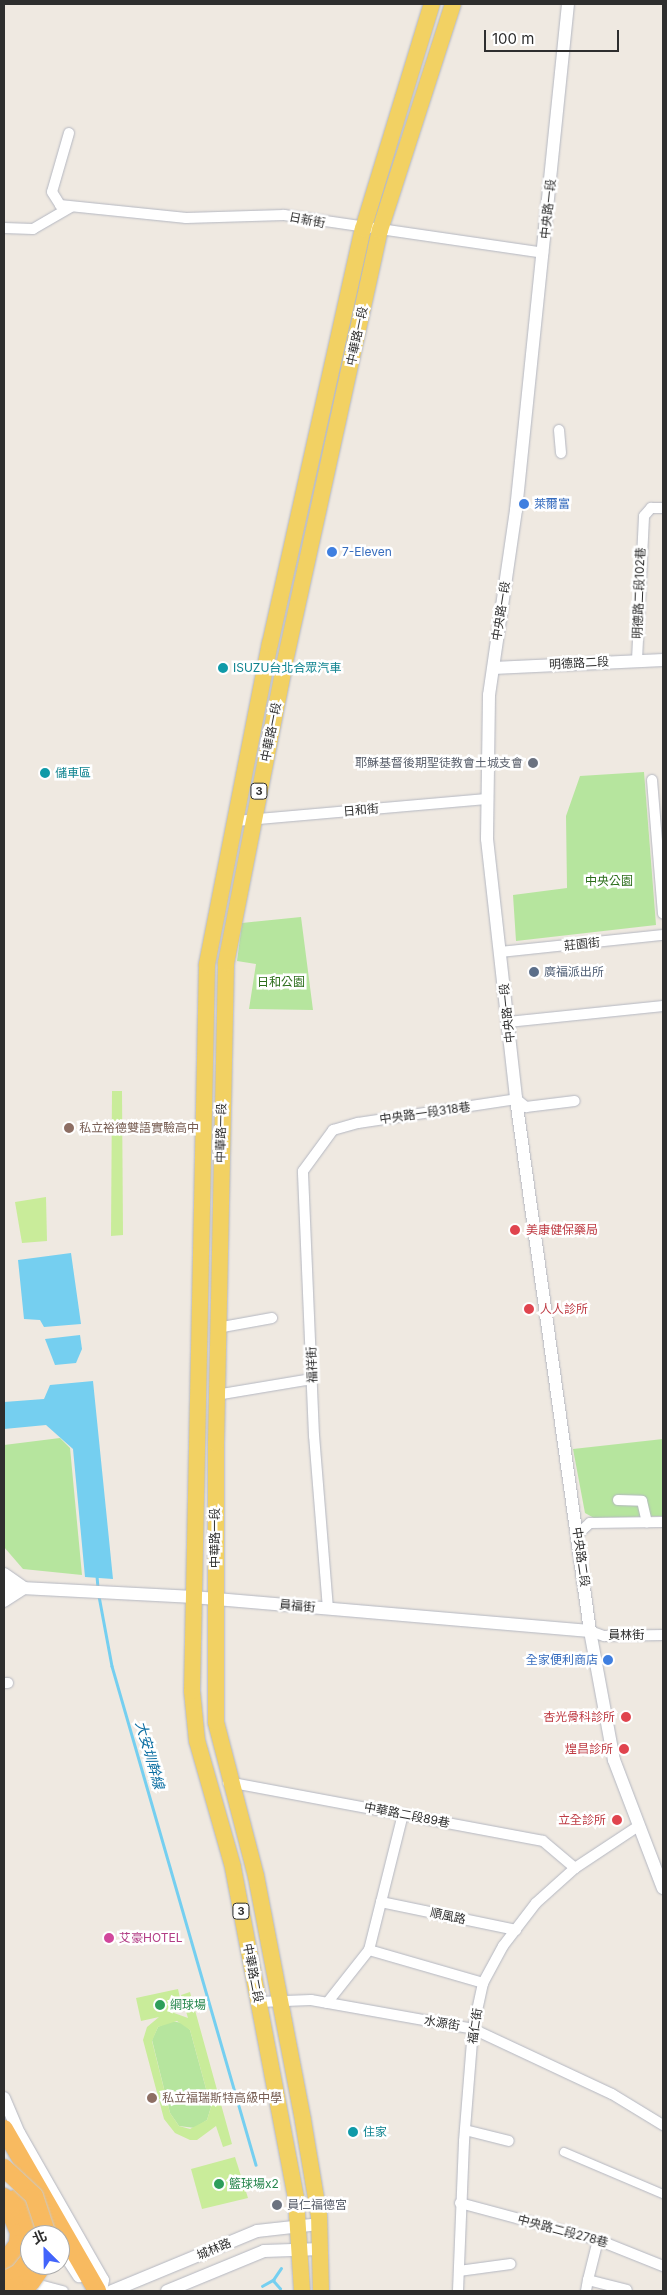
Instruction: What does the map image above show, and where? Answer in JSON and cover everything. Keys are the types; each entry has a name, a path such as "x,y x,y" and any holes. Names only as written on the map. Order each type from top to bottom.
{"highway":[{"path":"4,2128 99,2291"},
{"path":"4,2168 34,2196 44,2225"},
{"path":"4,2188 31,2220 32,2225"},
{"path":"4,2197 19,2233 18,2244 4,2263"},
{"path":"4,2280 20,2272"},
{"path":"4,2291 31,2282 36,2275"}],"main road":[{"name":"中華路一段","path":"193,1597 207,964 235,821 363,228 432,4"},
{"name":"中華路一段","path":"215,1599 217,1328 226,963 253,820 380,230 453,4"},
{"name":"中華路二段","path":"193,1597 192,1691 197,1740 233,1868 259,2002 298,2225 302,2291"},
{"name":"中華路二段","path":"215,1599 216,1722 228,1782 256,1876 281,1998 319,2224 321,2291"}],"street":[{"name":"中央路一段","path":"534,1218 516,1099 487,839 487,799 494,668 543,253 568,4"},
{"path":"69,133 52,192 60,205 71,207"},
{"name":"日新街","path":"71,207 186,218 284,215 543,253"},
{"path":"4,228 33,229 71,207"},
{"path":"559,430 561,453"},
{"name":"明德路二段102巷","path":"637,660 643,526 652,508 663,508"},
{"name":"明德路二段","path":"494,668 663,660"},
{"path":"652,780 663,914"},
{"name":"日和街","path":"235,821 487,799"},
{"name":"莊園街","path":"500,952 663,935"},
{"path":"508,1022 663,1006"},
{"path":"516,1099 526,1107 575,1101"},
{"name":"中央路一段318巷","path":"333,1130 516,1099"},
{"name":"福祥街","path":"328,1609 312,1379 303,1171 333,1130"},
{"name":"中央路二段","path":"534,1218 590,1631 612,1750 637,1827 663,1888"},
{"path":"217,1328 272,1318"},
{"path":"216,1395 312,1379"},
{"path":"618,1500 642,1501 647,1522"},
{"path":"578,1534 590,1524 663,1522"},
{"path":"4,1574 24,1588 4,1601"},
{"name":"員福街","path":"4,1587 193,1597 590,1631"},
{"name":"員林街","path":"590,1631 604,1636 663,1635"},
{"name":"中華路二段89巷","path":"228,1782 543,1841 575,1868"},
{"path":"327,2003 369,1950 402,1814"},
{"name":"福仁街","path":"458,2291 460,2202 473,2028 483,1983 516,1930 536,1903 575,1868 637,1827"},
{"name":"順風路","path":"381,1902 516,1930"},
{"path":"369,1950 483,1983"},
{"name":"水源街","path":"259,2002 281,1998 327,2003 473,2028 612,2094 663,2125"},
{"path":"4,2098 19,2133 104,2280 99,2291"},
{"path":"465,2130 509,2141"},
{"path":"564,2152 663,2194"},
{"path":"4,2168 45,2225"},
{"name":"中央路二段278巷","path":"460,2202 598,2240 663,2266"},
{"name":"城林路","path":"112,2291 257,2231 319,2224"},
{"path":"586,2291 598,2240"},
{"name":"城林路","path":"167,2291 264,2251 321,2249"},
{"path":"70,2261 92,2291"},
{"path":"458,2271 511,2264"},
{"path":"588,2280 627,2290"},
{"path":"36,2284 63,2291"}],"green space":[{"name":"中央公園","path":"644,772 656,925 516,941 513,895 567,888 566,816 580,776"},
{"name":"日和公園","path":"301,917 313,1010 249,1009 256,964 237,961 242,923"},
{"path":"112,1091 122,1091 123,1235 111,1236"},
{"path":"46,1197 47,1241 22,1243 15,1202"},
{"path":"60,1438 70,1448 82,1575 23,1569 4,1547 4,1445"},
{"path":"663,1439 663,1516 594,1518 585,1513 573,1449"},
{"path":"178,1989 183,2011 174,2013 188,2018 181,1995 190,1992 232,2144 223,2147 216,2126 197,2140 190,2140 175,2133 164,2119 143,2040 147,2027 159,2017 141,2021 136,1998","holes":["177,2021 190,2030 211,2107 207,2120 190,2129 179,2126 170,2113 152,2041 158,2027"]},
{"path":"170,2021 183,2023 190,2030 211,2107 207,2120 195,2128 179,2126 170,2113 152,2040 158,2027"},
{"name":"籃球場x2","path":"235,2157 248,2198 202,2209 191,2169"}],"water":[{"path":"71,1253 81,1324 44,1327 40,1320 24,1319 18,1260"},
{"path":"80,1335 82,1349 76,1363 55,1365 45,1339"},
{"path":"93,1381 113,1579 85,1577 73,1449 46,1425 4,1429 4,1402 44,1399 50,1385"}],"waterway":[{"name":"大安圳幹線","path":"97,1576 98,1588"},
{"name":"大安圳幹線","path":"99,1596 112,1666 256,2165"},
{"name":"大安圳幹線","path":"262,2286 273,2280 281,2268"},
{"path":"273,2280 280,2288"}],"place":[{"name":"萊爾富","path":"524,504"},
{"name":"7-Eleven","path":"332,552"},
{"name":"ISUZU台北合眾汽車","path":"223,668"},
{"name":"耶穌基督後期聖徒教會土城支會","path":"533,763"},
{"name":"儲車區","path":"45,773"},
{"name":"廣福派出所","path":"534,972"},
{"name":"私立裕德雙語實驗高中","path":"69,1128"},
{"name":"美康健保藥局","path":"515,1230"},
{"name":"人人診所","path":"529,1309"},
{"name":"全家便利商店","path":"608,1660"},
{"name":"杏光骨科診所","path":"626,1717"},
{"name":"煌昌診所","path":"624,1749"},
{"name":"立全診所","path":"617,1820"},
{"name":"艾豪HOTEL","path":"109,1938"},
{"name":"網球場","path":"160,2005"},
{"name":"私立福瑞斯特高級中學","path":"152,2098"},
{"name":"住家","path":"353,2132"},
{"name":"籃球場x2","path":"219,2184"},
{"name":"員仁福德宮","path":"277,2205"}]}
